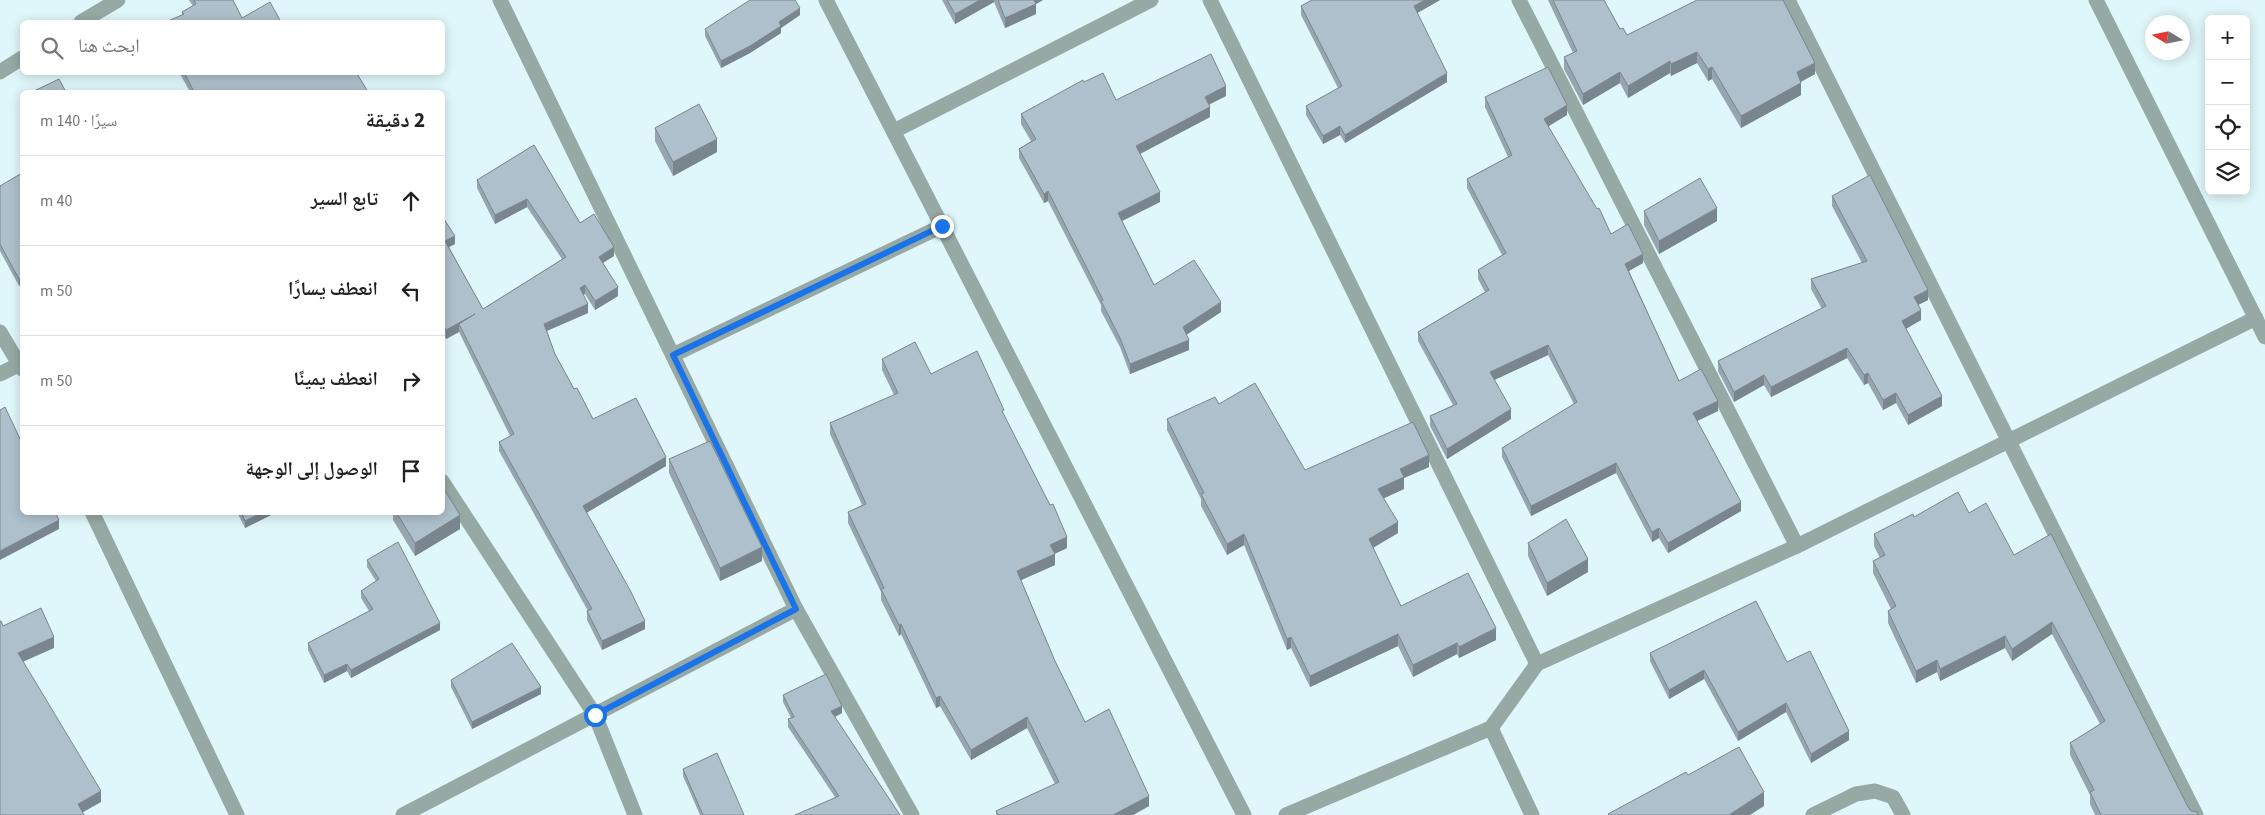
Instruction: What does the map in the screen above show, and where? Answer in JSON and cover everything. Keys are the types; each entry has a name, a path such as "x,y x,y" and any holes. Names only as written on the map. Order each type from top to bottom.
{"street":[{"path":"84,20 118,0"},
{"path":"500,0 796,609 912,815"},
{"path":"826,0 1244,815"},
{"path":"894,131 1151,0"},
{"path":"1210,0 1538,664"},
{"path":"1519,0 1797,546"},
{"path":"1788,0 2196,815"},
{"path":"2096,0 2265,337"},
{"path":"0,72 20,59"},
{"path":"673,355 942,226"},
{"path":"1286,815 1491,728 1538,664 1797,546 2009,439 2256,318"},
{"path":"0,332 20,363"},
{"path":"0,374 20,367"},
{"path":"445,487 595,715 635,815"},
{"path":"93,515 237,815"},
{"path":"403,815 796,609"},
{"path":"1491,728 1532,815"},
{"path":"1813,815 1856,794 1875,791 1893,797 1903,815"}],"building":[{"path":"194,0 233,0 242,18 270,2 280,20 170,20 184,14 182,12 196,4"},
{"path":"750,0 795,0 800,8 779,22 781,26 750,46 721,61 705,29"},
{"path":"947,0 980,0 955,14"},
{"path":"998,0 1034,0 1036,4 1005,18"},
{"path":"1312,0 1425,0 1414,6 1447,73 1345,135 1340,126 1323,136 1306,106 1342,86 1301,6"},
{"path":"1553,0 1604,0 1620,29 1623,28 1627,35 1697,0 1783,0 1815,63 1797,72 1801,83 1741,116 1712,67 1708,69 1697,52 1671,64 1670,61 1628,86 1620,72 1583,94 1564,57 1577,51"},
{"path":"1211,54 1226,86 1205,97 1210,107 1136,146 1160,192 1118,213 1154,285 1194,260 1221,302 1183,327 1189,340 1130,364 1120,338 1101,301 1103,300 1048,191 1044,194 1019,149 1036,139 1021,114 1083,80 1084,82 1103,73 1116,100"},
{"path":"1548,67 1567,105 1544,119 1597,209 1599,208 1611,234 1628,224 1643,254 1625,264 1679,381 1701,369 1718,401 1693,413 1741,502 1668,543 1659,528 1652,532 1616,463 1531,506 1502,448 1577,402 1548,345 1490,372 1511,409 1447,449 1430,416 1457,404 1418,332 1489,290 1478,270 1506,253 1467,179 1512,155 1485,97"},
{"path":"186,75 358,75 367,90 193,90"},
{"path":"59,79 65,90 36,90"},
{"path":"699,104 717,139 673,162 655,128"},
{"path":"534,145 580,223 594,214 614,247 599,257 618,287 595,301 585,285 580,288 588,304 544,324 555,354 574,389 577,388 593,419 636,398 666,457 583,506 630,590 645,621 602,641 587,611 592,609 499,442 514,434 459,324 475,314 446,330 445,328 445,241 483,309 566,257 527,199 495,215 477,180"},
{"path":"20,174 19,279 0,244 0,186"},
{"path":"1870,175 1928,290 1914,297 1921,310 1902,321 1942,396 1908,415 1896,393 1883,400 1868,373 1864,375 1847,348 1771,387 1764,375 1734,392 1718,361 1826,306 1811,279 1867,261 1832,196"},
{"path":"1700,178 1717,208 1659,241 1644,211"},
{"path":"445,221 455,236 445,241"},
{"path":"915,342 931,374 977,351 1004,410 1002,411 1050,505 1053,504 1067,537 1050,545 1055,554 1017,571 1055,661 1085,722 1109,709 1149,796 1113,815 998,815 996,811 1059,782 1027,717 971,750 940,696 936,698 901,624 899,625 881,589 884,588 848,512 866,504 830,423 898,393 882,359"},
{"path":"1255,383 1305,470 1413,422 1429,455 1400,469 1404,477 1378,489 1398,522 1369,539 1401,606 1468,573 1496,628 1459,647 1457,643 1413,665 1398,634 1310,676 1291,637 1287,639 1244,534 1227,544 1201,494 1204,493 1167,419 1215,397 1219,404"},
{"path":"5,407 20,439 20,515 56,515 59,520 0,551 0,410"},
{"path":"710,441 762,547 720,568 669,459"},
{"path":"445,491 460,515 415,543 398,515 445,515"},
{"path":"1958,492 1969,513 1986,503 2014,555 2051,534 2188,807 2191,811 2197,812 2198,815 2101,815 2090,792 2094,790 2070,743 2105,721 2052,622 2012,649 2005,636 1940,669 1937,660 1916,671 1888,611 1896,606 1873,561 1885,555 1874,534 1913,514 1914,517"},
{"path":"242,515 257,515 245,521"},
{"path":"1566,519 1588,559 1547,583 1528,543"},
{"path":"398,542 440,623 351,670 347,664 324,675 308,643 373,609 361,591 379,579 367,560"},
{"path":"1756,601 1787,662 1810,651 1849,731 1811,754 1786,703 1738,732 1704,670 1669,690 1650,653"},
{"path":"41,608 54,637 18,653 101,791 78,804 84,815 0,815 0,621 3,626"},
{"path":"512,643 541,687 472,722 451,680"},
{"path":"826,674 842,706 831,711 900,815 795,815 839,796 788,719 794,717 783,695"},
{"path":"1739,747 1764,792 1729,815 1608,814 1686,772 1688,775"},
{"path":"717,753 744,815 703,815 683,769"}],"route":[{"path":"595,715 796,609 673,355 942,226"}]}
